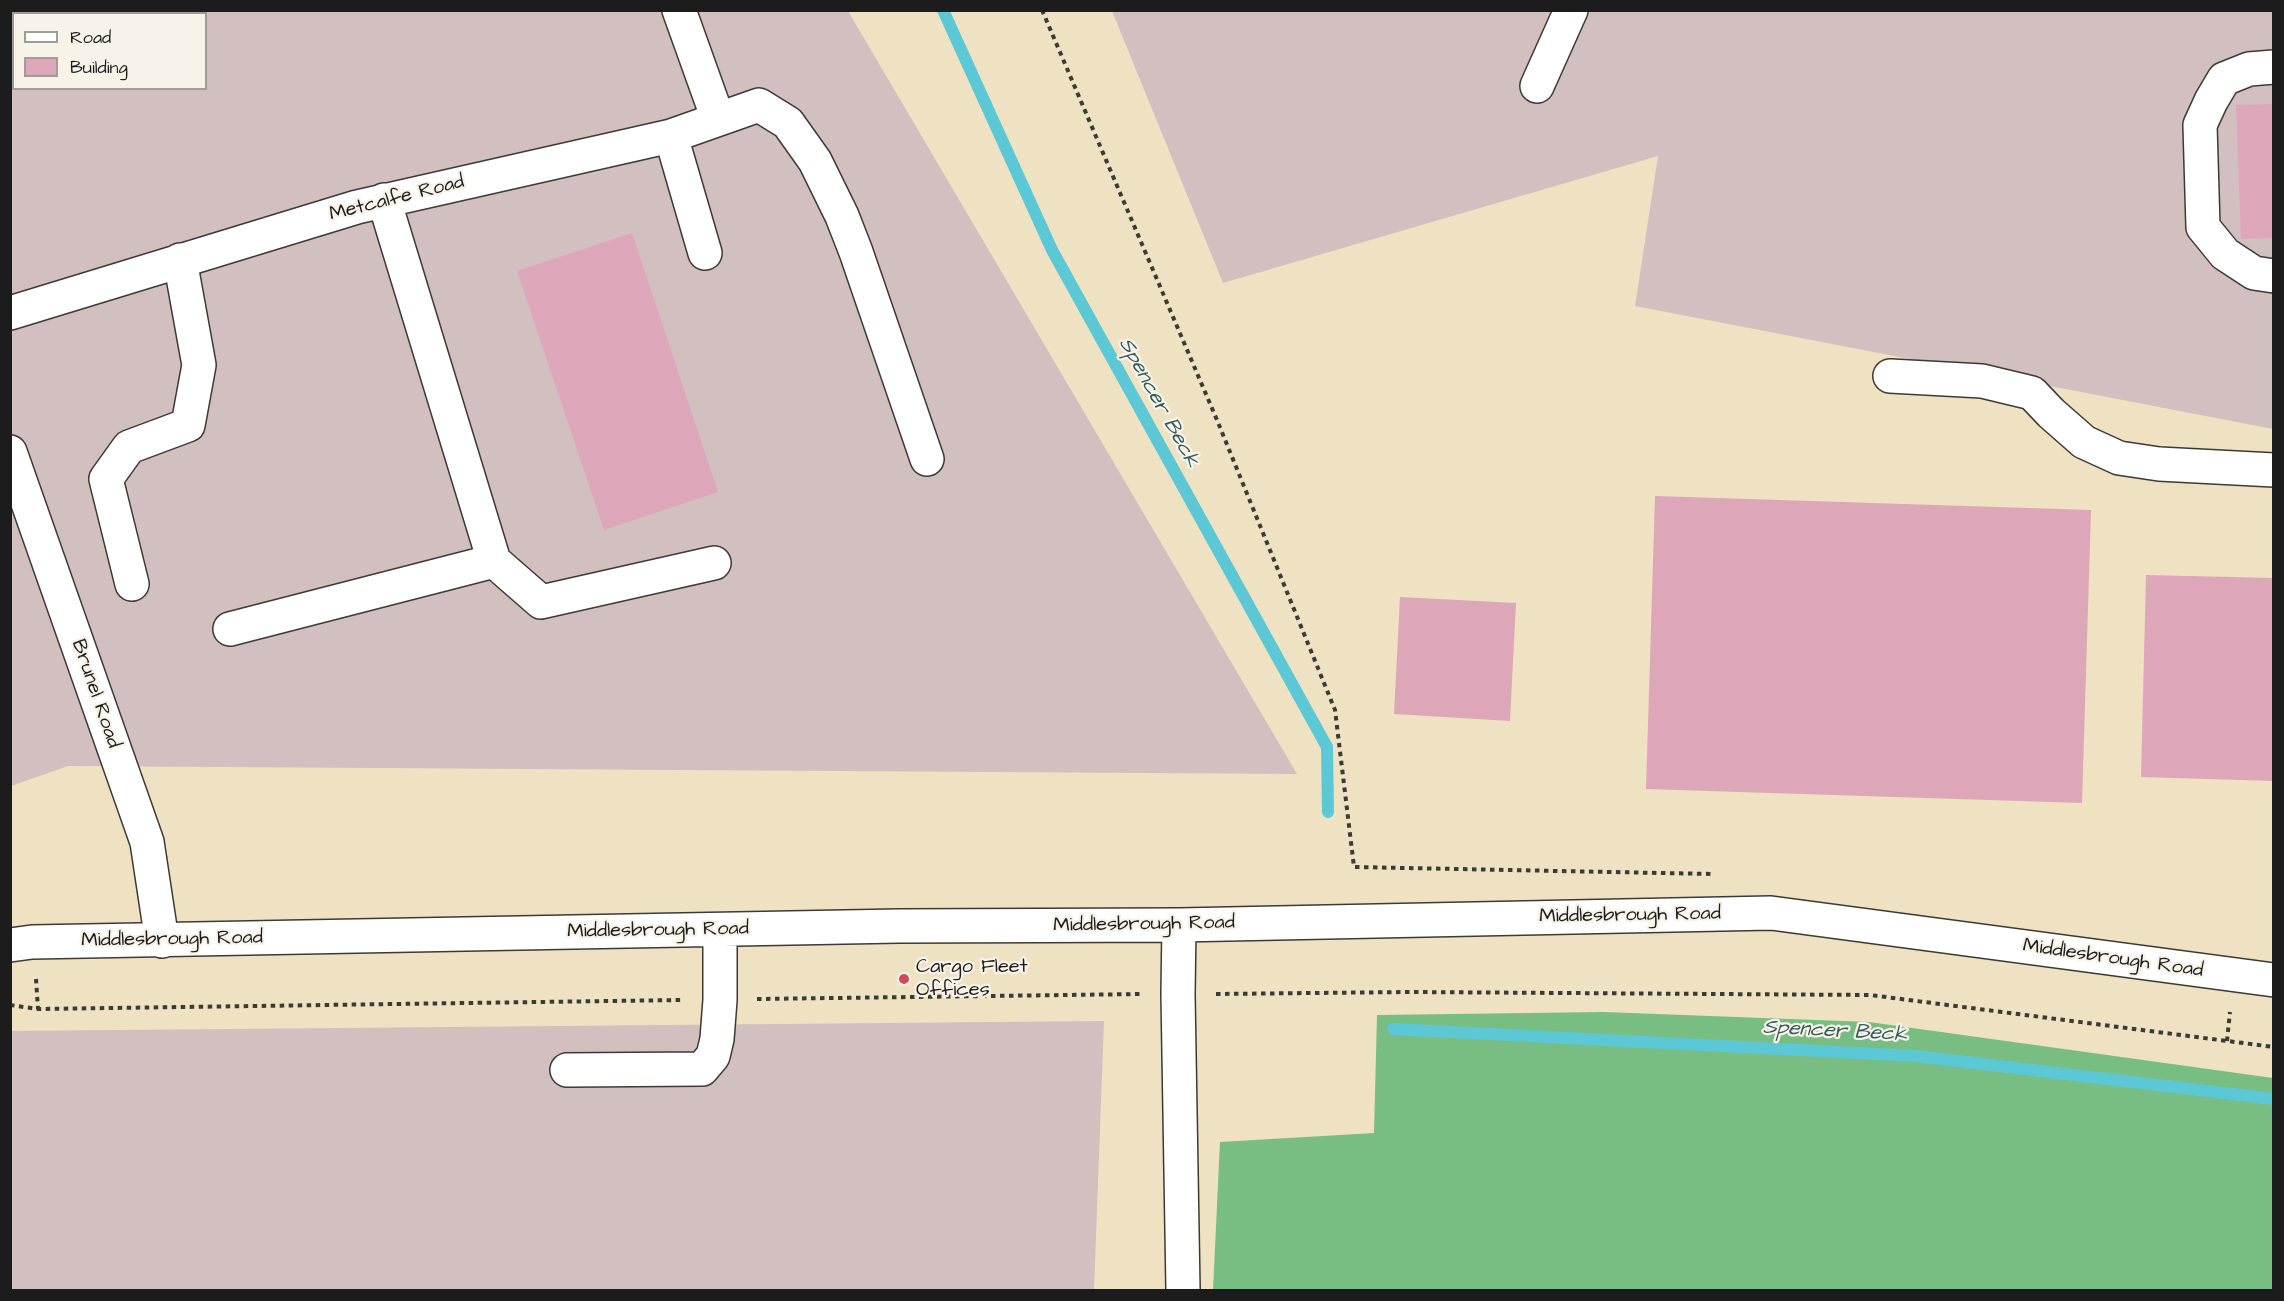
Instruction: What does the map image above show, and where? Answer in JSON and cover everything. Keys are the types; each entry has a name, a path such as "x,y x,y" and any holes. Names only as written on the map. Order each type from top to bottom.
{"street":[{"path":"679,10 718,119"},
{"path":"1537,86 1571,10"},
{"path":"2274,67 2249,69 2224,79 2211,100 2200,125 2203,227 2225,254 2254,273 2274,276"},
{"name":"Metcalfe Road","path":"10,313 384,200 670,136 759,105 788,123 815,161 842,216 927,459"},
{"path":"670,136 705,253"},
{"path":"384,200 494,561 541,602 714,563"},
{"path":"132,584 106,479 129,447 188,425 199,365 180,260"},
{"path":"1890,376 1982,381 2032,393 2084,442 2120,458 2159,464 2274,470"},
{"name":"Brunel Road","path":"14,474 147,842 162,940"},
{"path":"230,629 494,561"},
{"name":"Middlesbrough Road","path":"10,945 32,942 899,926 1179,925 1771,913 2274,980"},
{"path":"1179,925 1183,1290"},
{"path":"567,1070 702,1069 713,1056 717,1039 720,1000 720,930"}],"path":[{"path":"1042,10 1221,430 1335,710 1354,867"},
{"path":"10,1005 39,1009 1178,994 1870,995 2274,1047"}],"shaded area":[{"path":"10,11 848,11 1297,774 68,766 11,786"},
{"path":"1112,11 2273,11 2273,429 1635,306 1658,156 1223,283"},
{"path":"1104,1021 1094,1290 11,1290 10,1031"}],"green space":[{"path":"1604,1012 1869,1022 2273,1078 2273,1290 1213,1290 1220,1142 1374,1133 1377,1015"}],"building":[{"path":"2274,104 2274,238 2241,239 2236,105"},
{"path":"632,233 718,492 604,530 517,271"},
{"path":"1655,496 2091,510 2082,803 1646,789"},
{"path":"2146,575 2274,578 2274,781 2141,777"},
{"path":"1400,597 1516,603 1510,721 1394,714"}],"waterway":[{"name":"Spencer Beck","path":"943,10 1052,250 1327,747 1328,812"},
{"name":"Spencer Beck","path":"1393,1029 1916,1056 2274,1099"}],"place":[{"name":"Cargo Fleet Offices","path":"904,979"}]}
